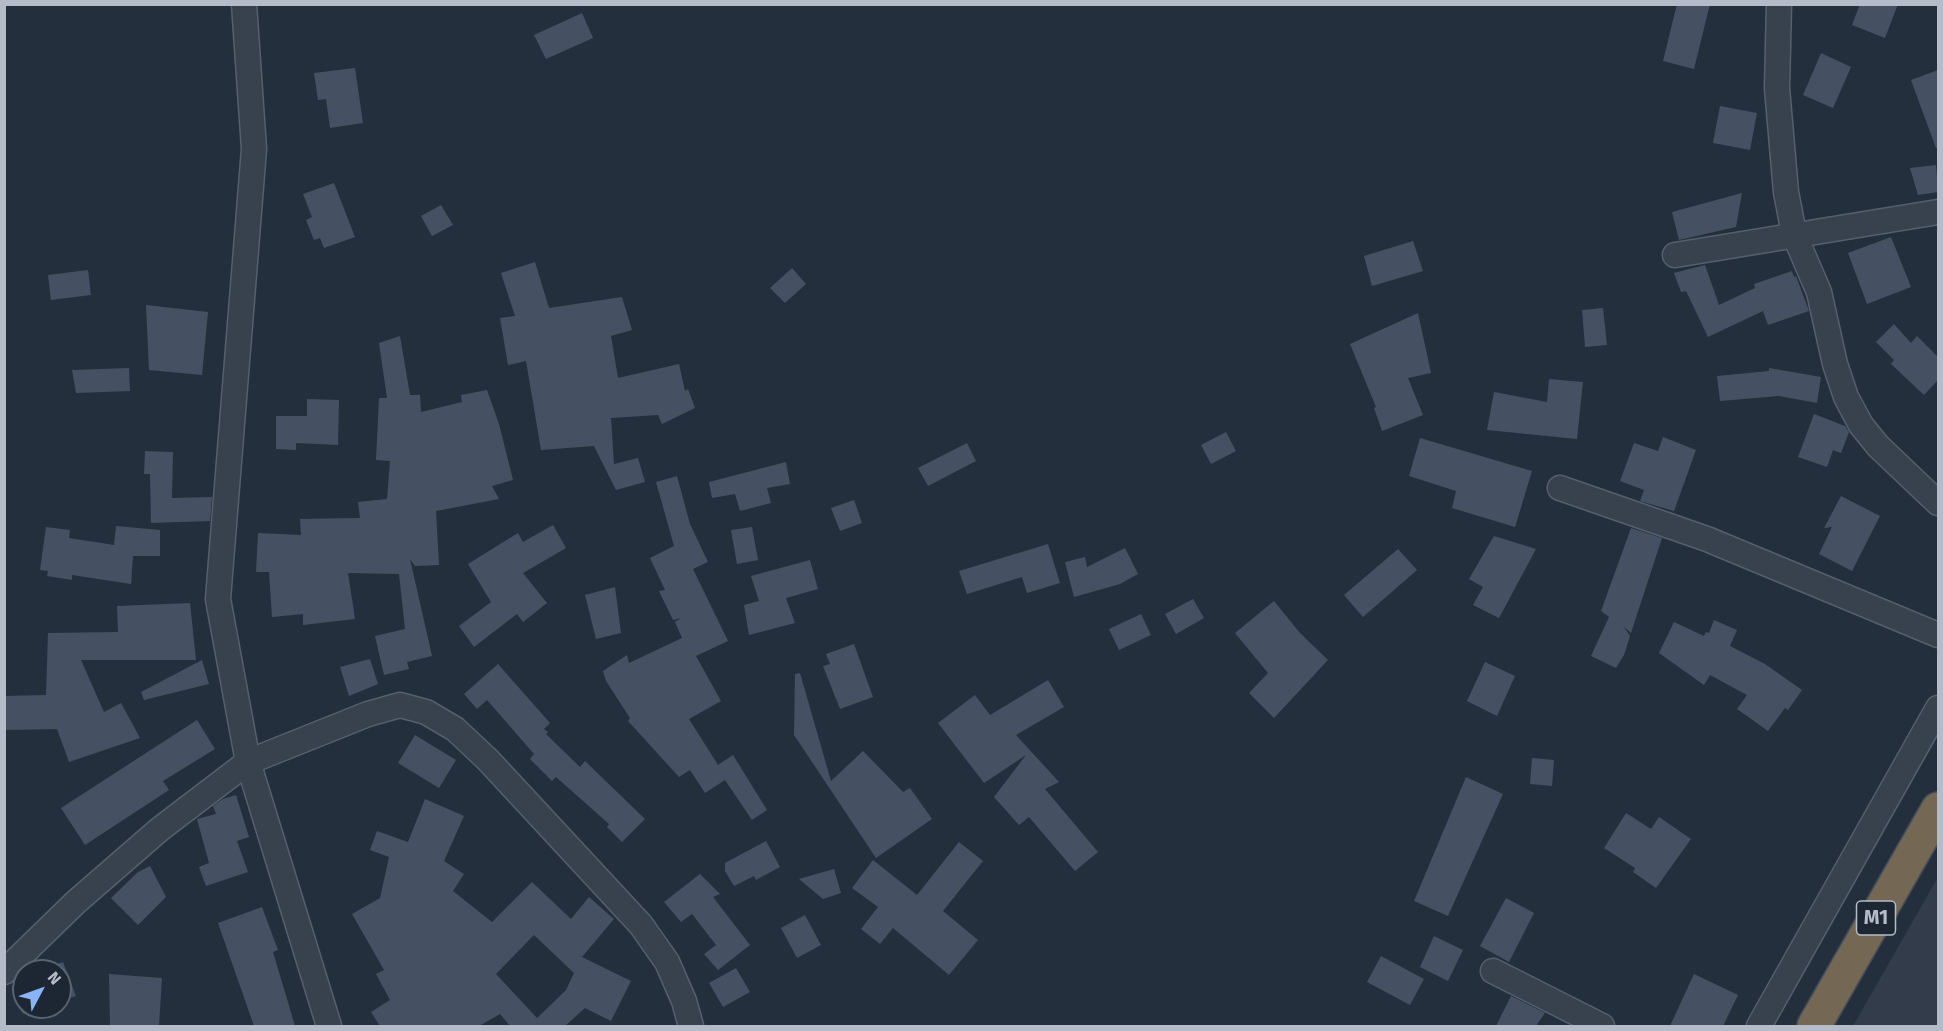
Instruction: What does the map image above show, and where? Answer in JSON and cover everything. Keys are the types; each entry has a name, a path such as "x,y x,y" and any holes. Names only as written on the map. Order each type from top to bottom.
{"highway":[{"name":"M1","path":"1814,1026 1938,809"}],"street":[{"path":"244,4 254,149 218,599 248,762 329,1026"},
{"path":"1779,4 1777,88 1780,140 1794,234 1819,292 1835,364 1846,398 1878,446 1938,502"},
{"path":"1675,255 1938,212"},
{"path":"1560,488 1707,539 1938,635"},
{"path":"4,972 30,944 144,844 207,791 248,762 368,714 400,705 426,712 455,729 488,760 641,926 667,962 684,1001 691,1026"},
{"path":"1759,1026 1938,708"},
{"path":"1492,971 1602,1026"}],"shaded area":[{"path":"1938,877 1938,1026 1853,1026"}],"building":[{"path":"1677,4 1710,4 1694,69 1663,61"},
{"path":"1860,4 1898,4 1885,38 1852,25"},
{"path":"582,13 593,38 546,59 534,35"},
{"path":"1821,53 1851,67 1833,108 1803,95"},
{"path":"355,68 363,123 330,128 326,99 318,100 314,73"},
{"path":"1938,70 1938,148 1936,148 1911,80"},
{"path":"1720,106 1757,113 1750,150 1713,143"},
{"path":"1936,165 1938,192 1918,195 1910,168"},
{"path":"334,183 355,237 324,248 320,238 314,240 306,220 312,217 303,194"},
{"path":"1742,193 1736,227 1679,240 1672,212"},
{"path":"441,205 453,225 432,236 421,216"},
{"path":"1891,237 1911,287 1867,304 1848,253"},
{"path":"1413,241 1423,271 1372,286 1364,256"},
{"path":"535,262 549,308 622,297 632,330 611,336 618,378 679,364 685,391 688,389 695,408 662,424 658,415 611,418 614,464 638,458 645,482 616,490 594,446 541,450 526,361 508,365 500,318 515,316 501,273"},
{"path":"1705,265 1719,305 1755,288 1754,284 1792,271 1809,311 1768,325 1763,311 1708,337 1686,291 1681,292 1674,273"},
{"path":"792,268 806,284 785,303 770,288"},
{"path":"88,270 91,295 51,300 48,275"},
{"path":"146,305 208,312 202,375 149,370"},
{"path":"1603,308 1607,345 1585,347 1582,310"},
{"path":"1418,313 1431,373 1408,378 1423,415 1382,431 1374,408 1376,407 1350,344"},
{"path":"1894,324 1911,343 1917,336 1938,357 1938,380 1924,395 1891,364 1894,360 1876,342"},
{"path":"400,336 410,395 420,395 421,412 462,402 461,395 487,390 499,424 513,480 492,486 499,499 436,511 439,565 415,566 410,559 432,656 407,662 409,669 384,675 375,636 405,629 399,574 348,573 355,619 303,625 303,614 272,617 269,572 256,572 258,533 301,535 300,519 360,518 358,502 387,499 390,461 376,460 379,398 387,398 379,343"},
{"path":"129,368 130,391 76,393 72,370"},
{"path":"1769,368 1821,377 1817,403 1779,396 1720,401 1717,376 1769,371"},
{"path":"1549,379 1583,382 1577,439 1487,430 1494,392 1547,402"},
{"path":"307,399 339,400 338,445 296,443 296,450 276,449 276,416 307,416"},
{"path":"1814,414 1845,426 1849,432 1841,453 1833,450 1827,467 1798,457"},
{"path":"1226,432 1236,451 1211,464 1201,445"},
{"path":"1663,437 1696,450 1674,511 1640,501 1644,490 1620,481 1634,443 1658,451"},
{"path":"1420,438 1532,471 1515,527 1452,508 1456,491 1409,476"},
{"path":"967,443 976,461 928,486 918,468"},
{"path":"145,451 173,452 172,498 212,497 210,521 151,523 150,474 144,474"},
{"path":"786,462 790,484 767,488 771,503 740,511 735,494 712,498 709,482"},
{"path":"677,476 690,524 708,562 693,569 728,641 696,656 721,701 689,719 718,765 733,755 767,810 752,820 725,780 705,793 690,770 679,777 628,721 630,718 606,681 603,671 627,655 629,663 682,638 675,622 681,618 673,620 659,591 665,590 650,558 674,546 656,482"},
{"path":"1841,496 1880,516 1852,571 1819,554 1832,527 1824,528"},
{"path":"854,500 862,523 840,531 831,508"},
{"path":"553,525 566,548 523,573 547,603 523,622 517,614 474,647 459,626 491,602 468,564 518,533 523,542"},
{"path":"116,526 160,530 160,556 133,556 131,584 72,575 72,580 47,576 48,571 40,570 46,527 70,530 69,538 114,545"},
{"path":"752,527 758,560 737,564 731,530"},
{"path":"1631,528 1662,538 1631,633 1624,627 1630,636 1624,655 1616,668 1591,656 1609,617 1601,611"},
{"path":"1494,536 1536,549 1499,618 1473,605 1483,587 1469,579"},
{"path":"1048,544 1060,583 1027,593 1022,577 967,594 959,571"},
{"path":"1125,548 1138,574 1120,584 1074,597 1065,562 1085,557 1087,567"},
{"path":"1398,549 1417,570 1363,617 1344,595"},
{"path":"810,560 818,589 786,598 795,623 749,635 744,605 759,601 751,576"},
{"path":"615,587 621,633 596,639 585,595"},
{"path":"1193,599 1204,618 1176,634 1165,614"},
{"path":"1274,601 1300,633 1328,660 1274,718 1249,693 1268,673 1235,633"},
{"path":"190,603 196,660 81,660 104,712 121,703 140,738 69,762 57,729 4,730 4,696 46,695 48,633 118,632 117,606"},
{"path":"1141,614 1151,635 1119,650 1109,629"},
{"path":"1714,620 1737,630 1730,646 1765,664 1802,690 1788,710 1785,708 1768,731 1737,709 1747,695 1710,675 1704,685 1659,653 1674,622 1704,636 1706,632 1709,633"},
{"path":"854,644 873,697 840,709 823,666 830,664 826,654"},
{"path":"370,659 378,684 349,696 340,667"},
{"path":"202,660 209,684 144,700 141,692"},
{"path":"1485,662 1515,676 1497,716 1467,701"},
{"path":"498,664 550,723 544,729 548,732 546,734 580,767 585,761 645,819 622,842 607,827 609,824 556,777 552,781 530,759 534,754 487,700 477,709 464,694"},
{"path":"800,673 831,781 863,751 903,792 910,788 932,819 876,858 794,735 795,674"},
{"path":"1048,680 1064,707 1016,735 1059,782 1045,789 1098,852 1075,871 1029,817 1019,825 994,797 1026,755 984,783 938,723 975,695 990,715"},
{"path":"197,720 215,749 163,781 169,790 85,845 61,808"},
{"path":"415,735 456,760 439,788 398,763"},
{"path":"1532,758 1554,760 1552,786 1530,784"},
{"path":"1466,777 1503,794 1448,916 1414,901"},
{"path":"236,795 249,837 237,841 248,872 206,886 199,867 209,863 197,819 216,814 213,806 223,799"},
{"path":"425,799 464,816 444,861 464,874 453,891 492,922 532,882 571,919 589,897 614,919 582,957 631,981 611,1021 585,1008 565,1026 510,1026 500,1014 479,1026 380,1026 371,1012 390,1000 376,974 384,970 352,914 380,898 389,857 370,850 377,831 408,842","holes":["534,935 574,973 566,990 537,1018 496,974"]},
{"path":"1626,813 1651,829 1659,817 1691,839 1656,888 1633,872 1635,868 1604,848"},
{"path":"766,841 780,867 756,880 754,876 734,886 725,871 725,863"},
{"path":"959,842 983,861 943,911 978,940 949,975 893,928 880,944 861,929 878,907 852,888 873,860 917,895"},
{"path":"150,866 166,897 138,925 111,898 138,872"},
{"path":"834,869 841,893 823,899 799,879"},
{"path":"700,874 720,894 713,897 750,945 718,970 704,954 716,945 692,914 681,922 664,902"},
{"path":"1506,898 1534,913 1509,962 1480,946"},
{"path":"262,907 278,950 273,952 295,1026 254,1026 218,923"},
{"path":"805,915 821,945 797,958 781,928"},
{"path":"1434,936 1463,950 1448,981 1420,967"},
{"path":"1381,956 1424,979 1410,1005 1367,982"},
{"path":"736,968 750,992 723,1007 709,983"},
{"path":"109,974 162,978 159,1026 110,1026"},
{"path":"1694,974 1738,995 1723,1026 1670,1026"},
{"path":"72,986 76,996 72,997"},
{"path":"1511,996 1545,1013 1536,1026 1496,1026"}]}
